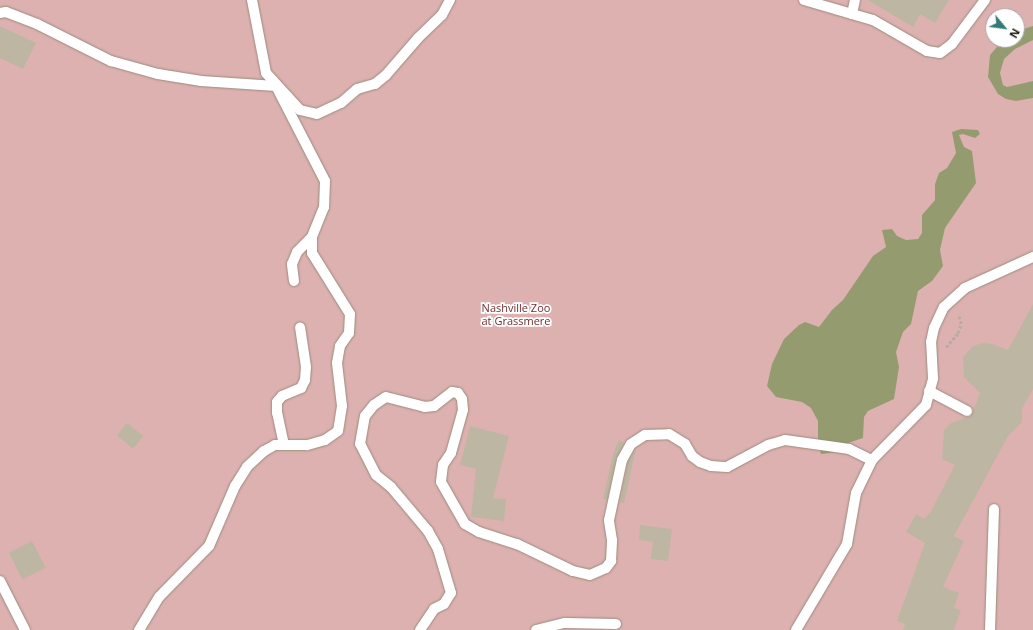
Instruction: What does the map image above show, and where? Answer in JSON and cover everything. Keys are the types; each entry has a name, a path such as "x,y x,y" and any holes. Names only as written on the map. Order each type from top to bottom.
{"lane":[{"path":"252,0 266,73 276,86 300,110 317,114 341,104 356,89 375,84 386,75 418,38 442,15 450,0"},
{"path":"804,0 873,20 927,51 940,53 952,44 985,0"},
{"path":"852,14 855,0"},
{"path":"2,11 37,24 110,61 201,81 276,86"},
{"path":"139,630 159,597 209,546 235,486 247,467 264,451 284,445 307,445 325,440 338,431 342,406 337,363 340,346 349,333 350,314 312,253 312,237 324,207 326,181 276,86"},
{"path":"294,281 292,264 297,252 312,237"},
{"path":"796,630 847,544 856,493 872,460 926,405 933,378 931,342 934,328 944,307 965,288 1033,257"},
{"path":"284,445 277,413 277,402 282,396 300,388 305,380 300,327"},
{"path":"420,630 434,609 444,604 451,593 438,549 428,531 391,487 376,475 360,444 365,416 379,401 386,397 425,407 434,406 452,392 458,393 462,399 463,410 451,453 443,466 441,482 465,524 479,532 530,549 574,571 590,575 606,568 610,561 612,540 609,520 611,504 622,460 631,444 653,433 669,434 685,444 692,456 700,462 727,467 762,448 785,440 807,441 849,449 872,460"},
{"path":"929,392 967,411"},
{"path":"990,630 994,509"},
{"path":"0,581 25,630"},
{"path":"536,630 565,623 616,624"}],"path":[{"path":"932,358 949,346 961,324 951,301"}],"green space":[{"name":"Nashville Zoo at Grassmere","path":"0,0 1033,0 1033,630 0,630"}],"shaded area":[{"path":"1033,26 1033,40 1025,44 1025,28"},
{"path":"996,48 1017,48 1004,59 1000,73 1003,85 1007,87 1033,81 1033,98 1016,101 1006,99 998,94 988,77 990,55"},
{"path":"961,129 978,130 980,134 975,138 963,134 959,135 964,147 972,151 976,183 945,228 940,250 943,266 932,281 918,291 911,324 903,332 896,352 899,367 894,399 868,411 864,417 863,438 848,443 838,452 821,454 818,443 818,421 811,408 802,402 776,397 767,386 772,364 784,339 799,325 805,322 819,327 832,310 843,300 873,256 886,247 882,230 892,229 897,236 906,240 918,239 922,233 922,215 935,200 935,184 939,173 947,168 956,153 952,132"}],"building":[{"path":"868,0 949,0 935,23 920,14 913,27"},
{"path":"0,26 36,43 23,69 0,58"},
{"path":"1033,304 1033,389 1022,409 1022,422 1008,436 954,536 964,541 943,587 959,593 954,608 961,610 954,630 903,630 905,624 897,621 925,543 906,532 916,514 924,519 930,513 955,465 942,459 944,430 951,423 971,416 980,393 964,377 963,357 973,346 983,343 992,344 1008,350"},
{"path":"127,423 143,436 133,449 117,435"},
{"path":"470,426 509,436 493,498 506,499 504,521 471,517 476,469 460,465"},
{"path":"619,440 624,443 616,458 607,500 603,499 613,454"},
{"path":"636,449 624,503 620,502 628,462"},
{"path":"640,525 672,529 668,561 651,559 653,542 639,540"},
{"path":"32,541 46,568 22,580 9,553"}]}
